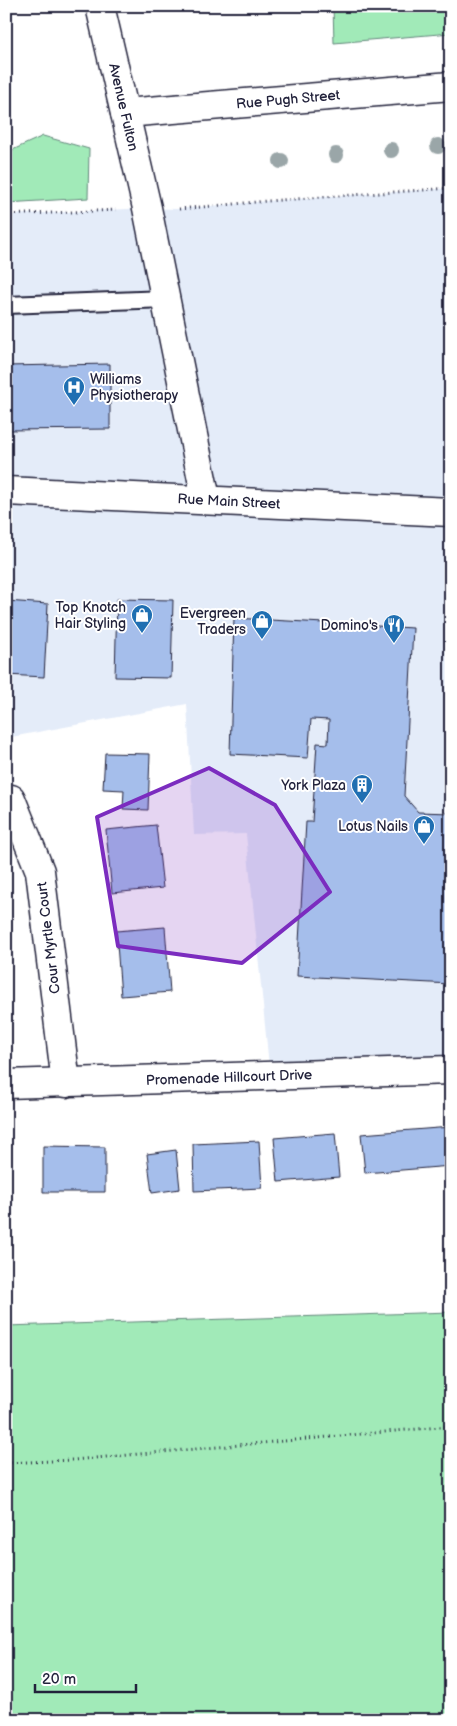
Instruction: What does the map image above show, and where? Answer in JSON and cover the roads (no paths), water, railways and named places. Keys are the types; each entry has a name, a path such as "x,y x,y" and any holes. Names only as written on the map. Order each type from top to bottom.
{"street":[{"name":"Avenue Fulton","path":"100,6 148,208 206,499"},
{"name":"Rue Pugh Street","path":"125,113 451,86"},
{"name":"Rue Main Street","path":"6,491 451,512"},
{"name":"Cour Myrtle Court","path":"11,799 40,872 66,1083"},
{"name":"Promenade Hillcourt Drive","path":"6,1084 451,1070"}],"lane":[{"path":"6,304 166,299"}],"place":[{"name":"Williams Physiotherapy","path":"74,406"},
{"name":"Top Knotch Hair Styling","path":"142,634"},
{"name":"Evergreen Traders","path":"262,640"},
{"name":"Domino's","path":"394,644"},
{"name":"York Plaza","path":"362,804"},
{"name":"Lotus Nails","path":"424,845"}]}
